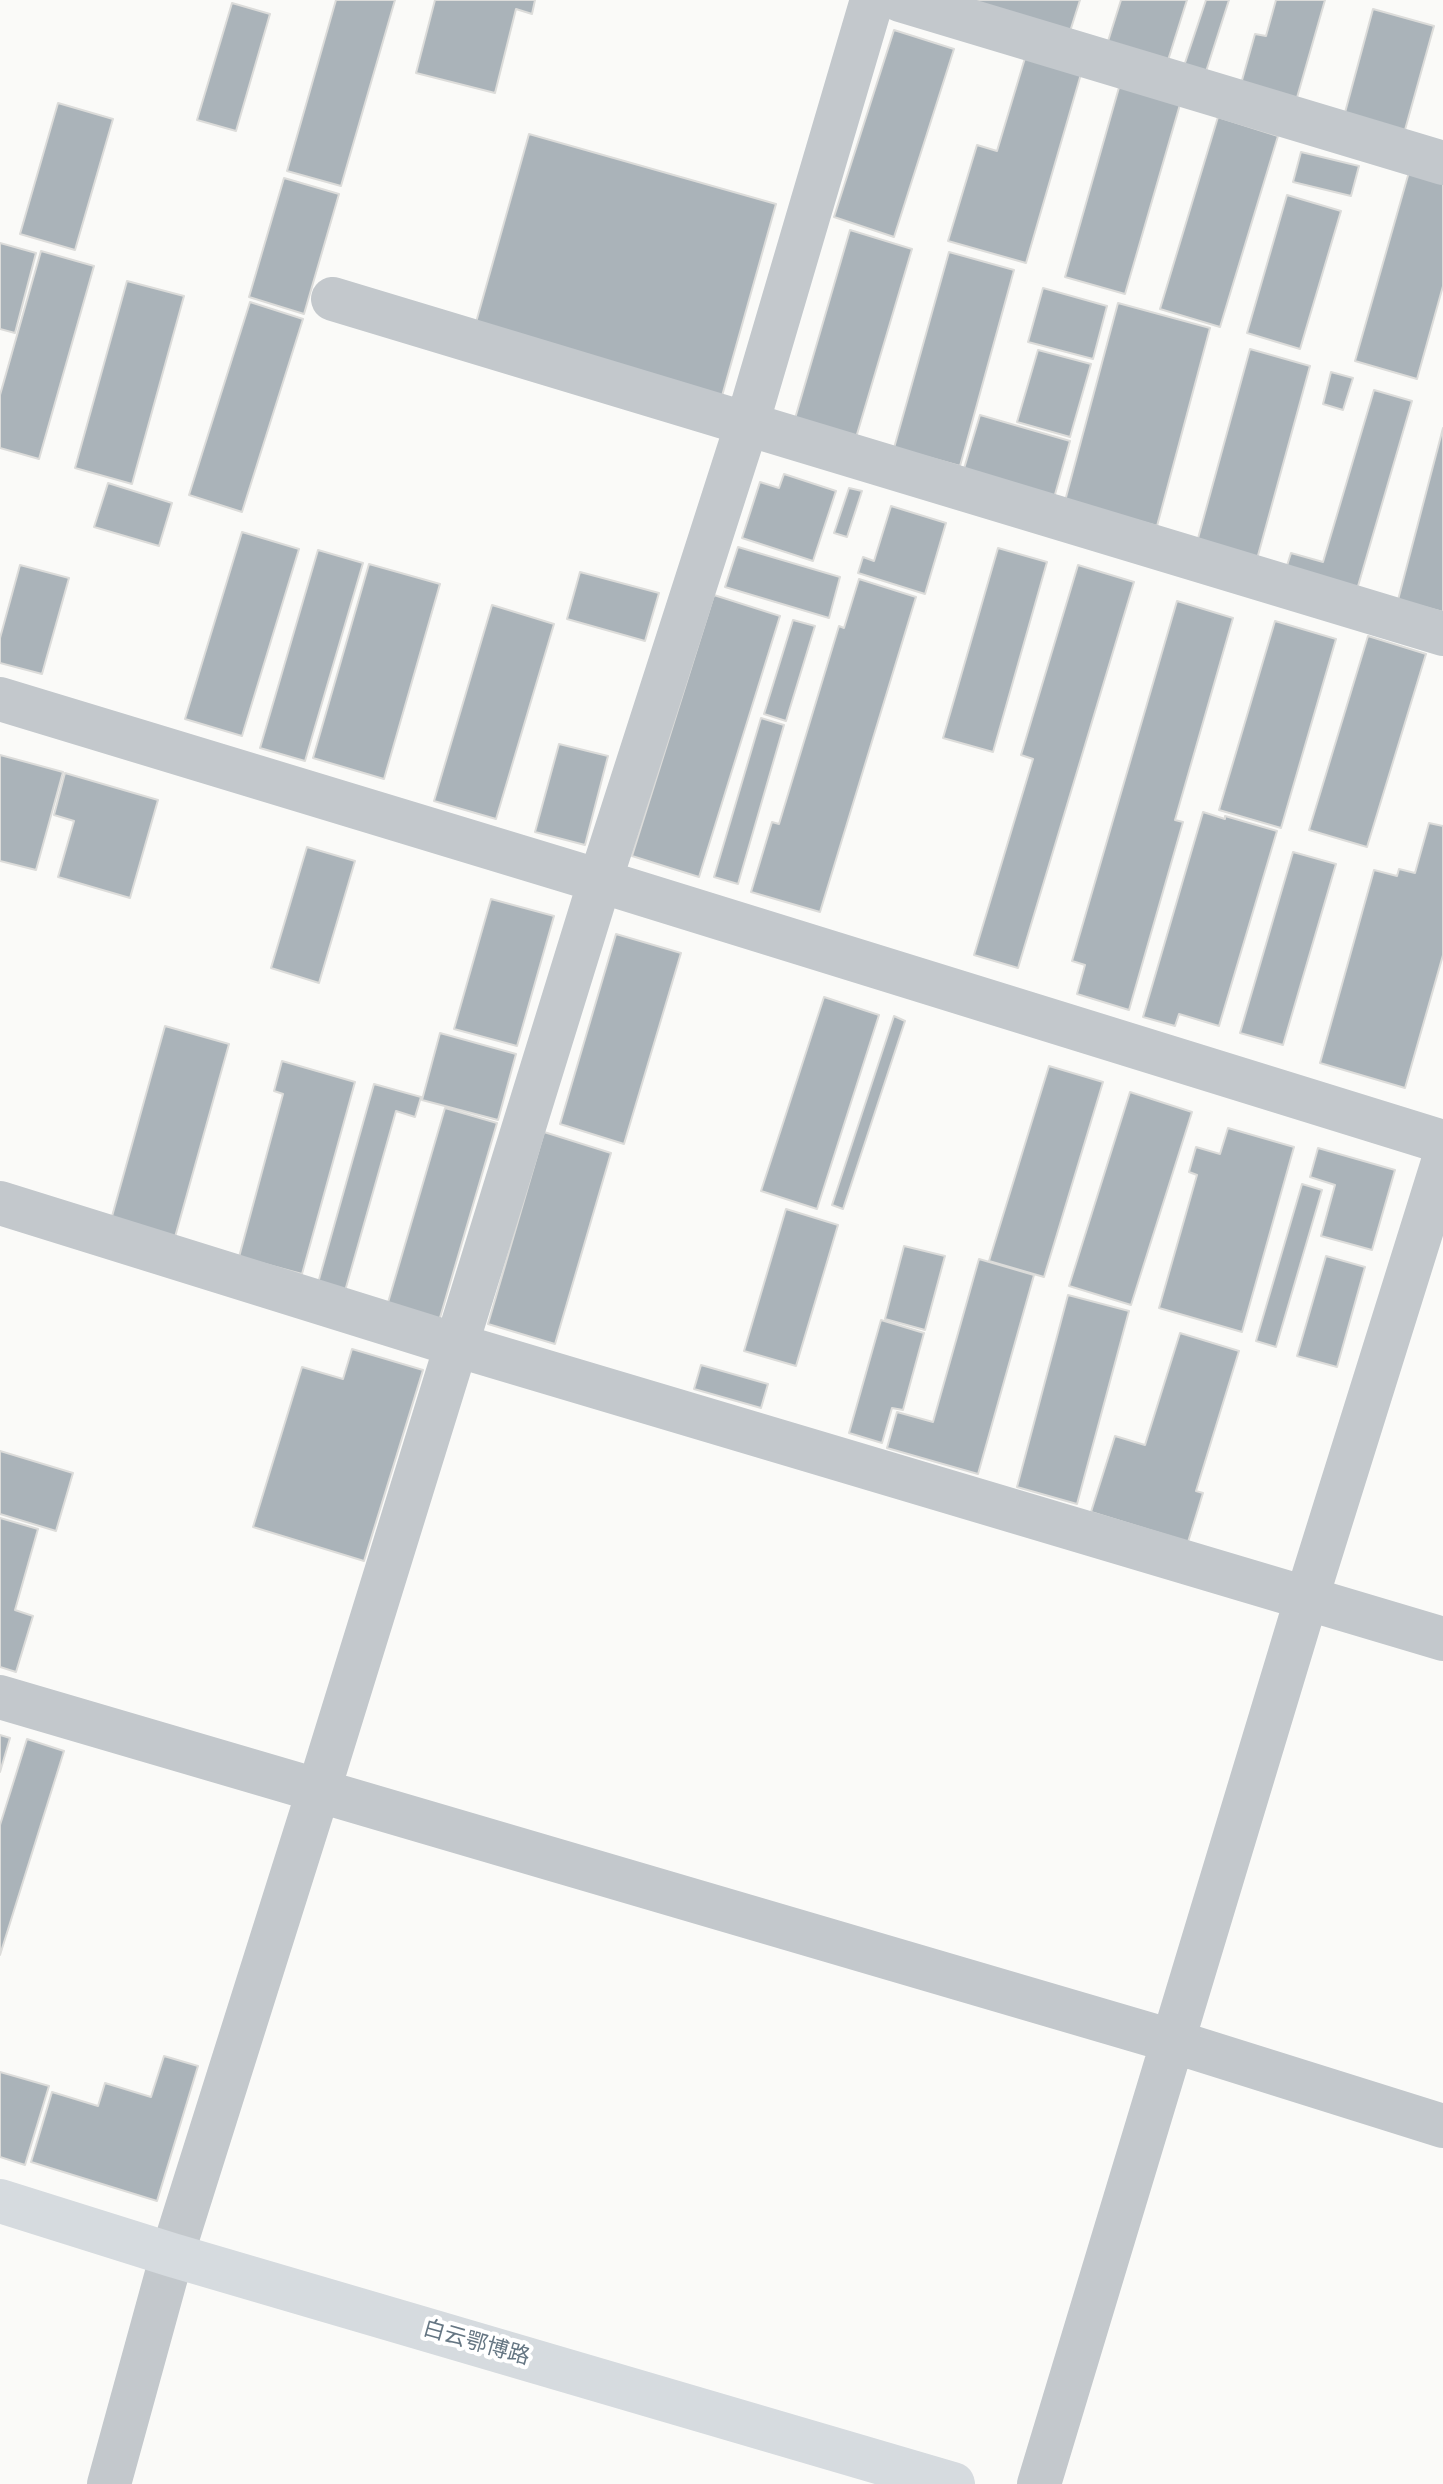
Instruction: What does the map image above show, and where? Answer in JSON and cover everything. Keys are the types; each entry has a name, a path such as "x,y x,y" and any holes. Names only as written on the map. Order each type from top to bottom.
{"street":[{"path":"109,2484 172,2255 600,881 747,424 872,0"},
{"path":"900,0 1443,163"},
{"path":"333,299 1443,634"},
{"path":"0,699 1443,1142"},
{"path":"1039,2484 1307,1597 1443,1162"},
{"path":"0,1203 456,1345 1443,1639"},
{"path":"0,1697 1172,2041 1443,2126"},
{"name":"白云鄂博路","path":"0,2201 172,2255 953,2484"}],"building":[{"path":"336,0 395,0 341,186 287,171"},
{"path":"435,0 535,0 532,14 516,9 495,93 416,73"},
{"path":"931,0 1080,0 1067,41"},
{"path":"1121,0 1187,0 1164,73 1104,54"},
{"path":"1206,0 1229,0 1202,84 1180,78"},
{"path":"1276,0 1325,0 1292,115 1237,98 1255,34 1266,36"},
{"path":"232,3 270,14 236,131 197,120"},
{"path":"1373,9 1434,26 1403,137 1343,120"},
{"path":"894,30 954,49 894,237 834,217"},
{"path":"1025,58 1081,74 1026,263 948,241 977,145 997,151"},
{"path":"1120,84 1181,101 1125,294 1065,277"},
{"path":"58,103 113,119 75,250 20,234"},
{"path":"1218,117 1278,136 1220,327 1160,309"},
{"path":"529,134 776,204 722,396 475,326"},
{"path":"1301,152 1359,166 1351,196 1293,182"},
{"path":"1409,172 1443,181 1443,286 1417,379 1355,361"},
{"path":"284,178 339,194 304,314 249,297"},
{"path":"1287,195 1341,211 1300,349 1247,333"},
{"path":"850,230 912,249 855,441 794,422"},
{"path":"0,243 36,253 15,333 0,329"},
{"path":"41,251 94,266 39,459 0,448 0,395"},
{"path":"949,252 1014,270 960,466 894,448"},
{"path":"127,281 184,296 132,484 75,468"},
{"path":"1043,288 1107,306 1093,359 1028,342"},
{"path":"250,302 303,319 242,512 189,495"},
{"path":"1118,303 1210,328 1157,526 1065,501"},
{"path":"1250,349 1310,366 1257,559 1197,542"},
{"path":"1038,350 1091,364 1070,437 1017,422"},
{"path":"1331,372 1353,378 1343,410 1323,404"},
{"path":"1374,390 1412,401 1356,593 1285,572 1291,553 1323,562"},
{"path":"980,415 1070,441 1054,498 963,472"},
{"path":"1443,428 1443,612 1398,600"},
{"path":"784,474 836,491 813,561 742,538 760,482 779,488"},
{"path":"108,483 172,503 159,546 94,527"},
{"path":"849,488 862,491 847,537 834,533"},
{"path":"891,506 946,523 925,594 858,573 863,557 874,561"},
{"path":"242,532 299,549 242,736 185,719"},
{"path":"738,547 840,577 829,618 725,587"},
{"path":"998,548 1047,562 993,752 943,738"},
{"path":"318,550 363,563 305,761 260,748"},
{"path":"369,564 440,584 384,779 313,758"},
{"path":"20,565 69,578 42,674 0,663 0,638"},
{"path":"1078,565 1134,582 1018,968 974,955 1033,759 1021,755"},
{"path":"580,572 659,593 645,641 567,619"},
{"path":"859,579 916,597 820,912 751,892 772,822 779,824 839,626 844,628"},
{"path":"714,595 780,616 699,877 632,856"},
{"path":"1177,601 1233,618 1175,820 1183,822 1129,1010 1077,994 1085,965 1072,961"},
{"path":"492,605 554,624 496,819 434,801"},
{"path":"793,620 815,626 786,721 764,714"},
{"path":"1275,621 1336,639 1281,828 1219,810"},
{"path":"1368,636 1426,654 1367,847 1309,830"},
{"path":"761,718 784,725 738,884 714,877"},
{"path":"559,744 608,756 585,845 535,832"},
{"path":"0,755 63,772 36,870 0,861"},
{"path":"65,773 158,800 130,898 58,877 74,821 54,815"},
{"path":"1203,812 1277,831 1219,1026 1179,1014 1175,1026 1143,1017"},
{"path":"1429,823 1443,826 1443,955 1405,1088 1320,1063 1374,870 1397,876 1399,869 1415,873"},
{"path":"307,847 355,861 319,983 271,968"},
{"path":"1293,852 1336,864 1283,1045 1240,1033"},
{"path":"491,899 554,916 517,1046 454,1029"},
{"path":"616,934 681,953 624,1144 560,1124"},
{"path":"824,997 879,1015 817,1209 761,1191"},
{"path":"894,1016 905,1021 843,1209 832,1205"},
{"path":"165,1026 229,1044 175,1237 111,1220"},
{"path":"440,1033 516,1054 498,1120 422,1100"},
{"path":"282,1061 355,1082 302,1274 239,1257 283,1094 274,1091"},
{"path":"1049,1066 1103,1082 1044,1277 989,1261"},
{"path":"374,1084 421,1097 415,1117 396,1111 345,1291 318,1283"},
{"path":"1130,1092 1192,1112 1131,1305 1069,1286"},
{"path":"445,1108 497,1123 439,1321 387,1306"},
{"path":"1228,1128 1294,1147 1242,1332 1159,1308 1197,1175 1189,1172 1196,1147 1220,1154"},
{"path":"544,1132 611,1153 555,1344 488,1324"},
{"path":"1318,1148 1395,1170 1372,1250 1321,1236 1335,1185 1310,1177"},
{"path":"1302,1184 1322,1190 1276,1347 1256,1341"},
{"path":"786,1209 838,1225 796,1366 744,1351"},
{"path":"904,1246 945,1256 925,1330 885,1319"},
{"path":"1326,1256 1365,1267 1337,1367 1297,1356"},
{"path":"979,1259 1034,1275 978,1474 887,1448 897,1412 933,1422"},
{"path":"1068,1295 1129,1311 1077,1504 1017,1487"},
{"path":"881,1320 924,1333 903,1410 892,1408 882,1443 849,1433"},
{"path":"1180,1333 1239,1351 1196,1491 1203,1493 1188,1542 1091,1512 1115,1436 1145,1445"},
{"path":"352,1349 423,1370 364,1561 253,1527 302,1367 343,1379"},
{"path":"701,1365 768,1384 761,1408 694,1389"},
{"path":"0,1451 73,1473 56,1531 0,1514"},
{"path":"0,1518 38,1529 15,1610 33,1616 16,1672 0,1667"},
{"path":"0,1735 10,1738 0,1772"},
{"path":"27,1739 64,1751 0,1955 0,1825"},
{"path":"164,2056 198,2066 157,2201 31,2162 52,2092 98,2106 105,2083 151,2097"},
{"path":"0,2072 49,2086 25,2165 0,2157"}]}
